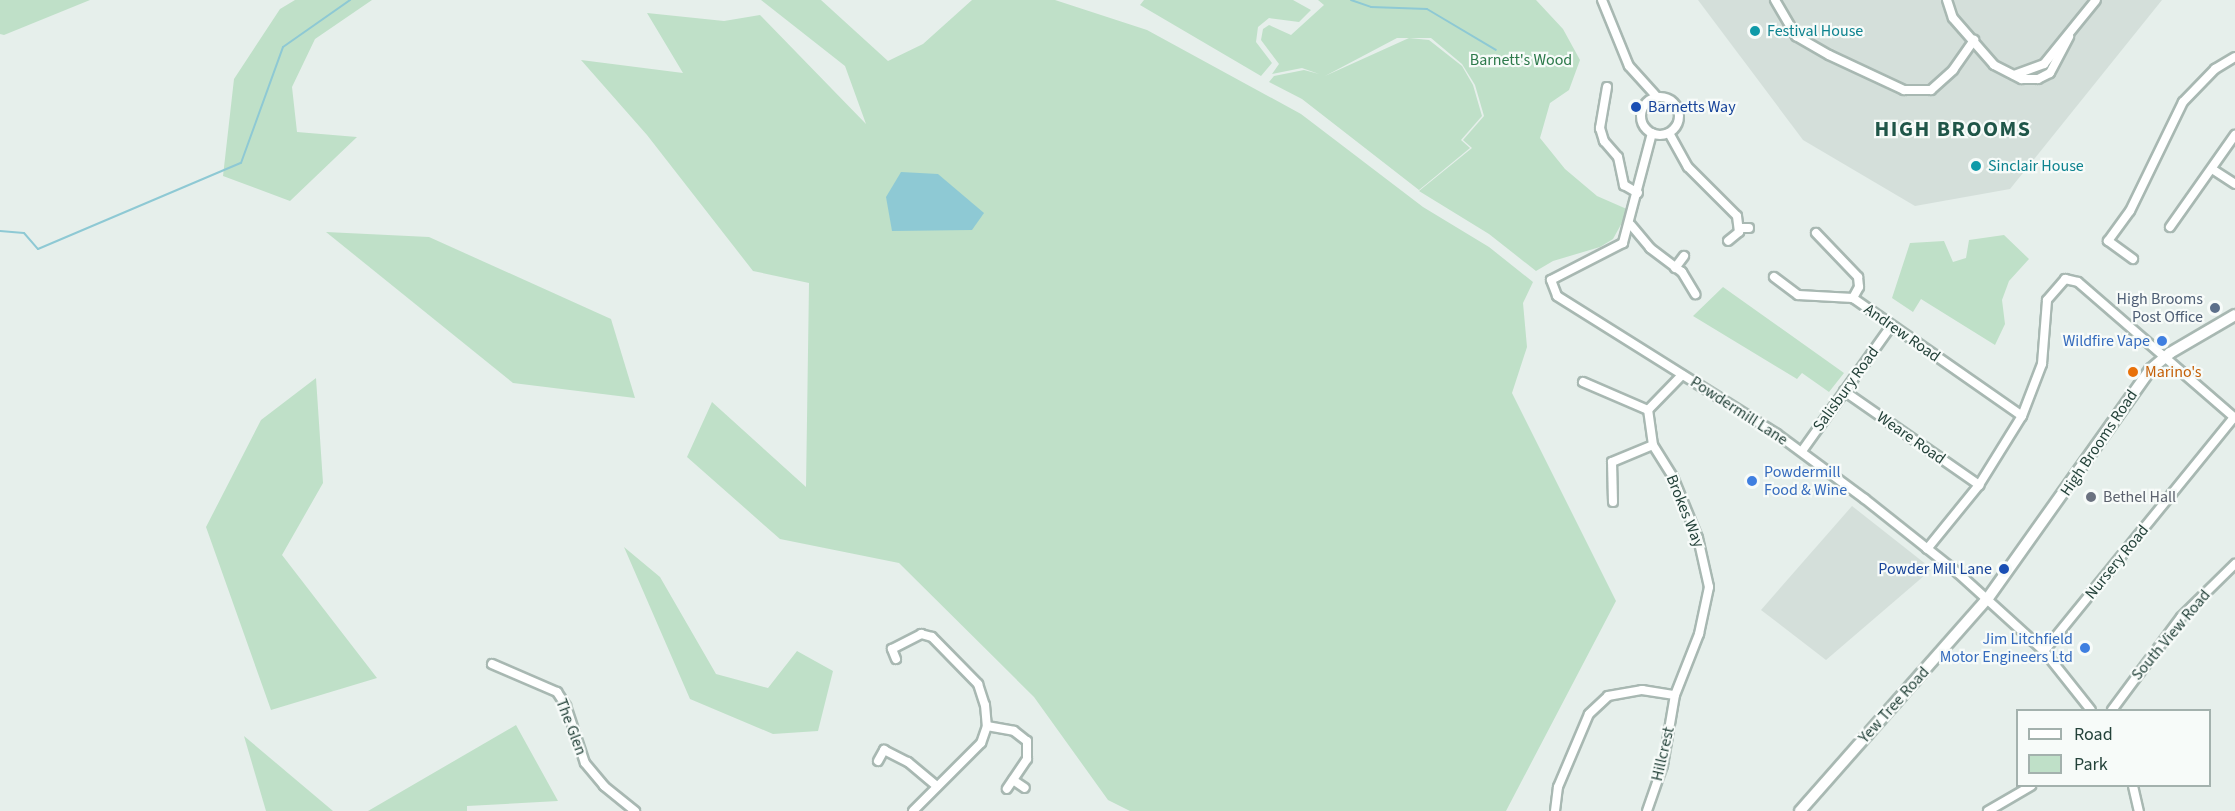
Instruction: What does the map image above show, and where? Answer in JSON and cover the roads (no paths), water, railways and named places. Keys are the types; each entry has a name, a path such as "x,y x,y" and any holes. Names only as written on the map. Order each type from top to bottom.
{"street":[{"path":"1602,0 1629,66 1657,97 1669,99 1677,107 1677,125 1669,133 1652,133"},
{"path":"1775,0 1796,36 1829,56 1904,90 1920,92 1937,86 1974,40"},
{"path":"1947,0 1953,18 1994,65 2012,76 2031,80 2045,77 2059,61 2069,37 2096,0"},
{"path":"2133,259 2108,241 2134,202 2183,102 2215,69 2235,57"},
{"path":"1607,87 1602,135 1618,157 1623,185 1638,193"},
{"name":"Powdermill Lane","path":"1657,97 1647,103 1642,113 1644,125 1652,133 1631,225 1623,243 1551,280 1562,302 1802,452 1988,598 2044,651 2089,709"},
{"path":"1669,133 1688,168 1737,216 1739,228 1728,241"},
{"path":"2169,227 2235,135"},
{"path":"2212,169 2235,184"},
{"path":"1631,225 1650,248 1675,268 1695,294"},
{"path":"1739,228 1749,228"},
{"path":"1816,234 1858,277 1858,287 1852,298"},
{"path":"1675,268 1684,256"},
{"name":"Andrew Road","path":"1773,277 1798,295 1852,298 2022,416"},
{"path":"1927,549 1979,485 2022,416 2042,364 2048,297 2065,279 2073,279 2234,417"},
{"name":"High Brooms Road","path":"1988,598 2062,498 2134,389 2163,358 2235,315"},
{"name":"Salisbury Road","path":"1802,452 1891,326"},
{"path":"1583,382 1648,410 1682,375"},
{"name":"Weare Road","path":"1844,391 1979,485"},
{"name":"Brokes Way","path":"1648,410 1653,445 1674,477 1698,538 1709,587 1699,634 1675,695"},
{"name":"Nursery Road","path":"2044,651 2234,417"},
{"path":"1613,502 1612,462 1653,445"},
{"name":"South View Road","path":"2113,709 2181,618 2235,564"},
{"name":"Yew Tree Road","path":"1800,811 1988,598"},
{"path":"896,659 892,649 921,634 932,637 978,684 987,726 976,750 913,811"},
{"name":"The Glen","path":"492,664 557,692 566,706 585,763 604,786 635,811"},
{"path":"1555,811 1558,787 1589,714 1608,696 1642,690 1675,695"},
{"name":"Hillcrest","path":"1647,811 1663,765 1675,695"},
{"path":"987,726 1014,731 1028,741 1027,759 1007,789"},
{"path":"879,761 884,750 908,762 937,786"},
{"path":"1013,780 1024,788"},
{"path":"1988,811 2029,787"},
{"path":"2133,787 2139,811"}],"water":[{"path":"901,172 938,174 984,213 972,230 892,231 886,197"}],"waterway":[{"path":"0,231 24,233 38,249 241,163 283,47 350,0"},
{"path":"1351,0 1371,7 1427,9 1496,50"}],"place":[{"name":"Festival House","path":"1755,31"},
{"name":"Barnetts Way","path":"1636,107"},
{"name":"Sinclair House","path":"1976,166"},
{"name":"High Brooms Post Office","path":"2215,308"},
{"name":"Wildfire Vape","path":"2162,341"},
{"name":"Marino's","path":"2133,372"},
{"name":"Powdermill Food & Wine","path":"1752,481"},
{"name":"Bethel Hall","path":"2091,497"},
{"name":"Powder Mill Lane","path":"2004,569"},
{"name":"Jim Litchfield Motor Engineers Ltd","path":"2085,648"}],"district":[{"name":"HIGH BROOMS","path":"1953,130"}],"park label":[{"name":"Barnett's Wood","path":"1521,60"}]}
